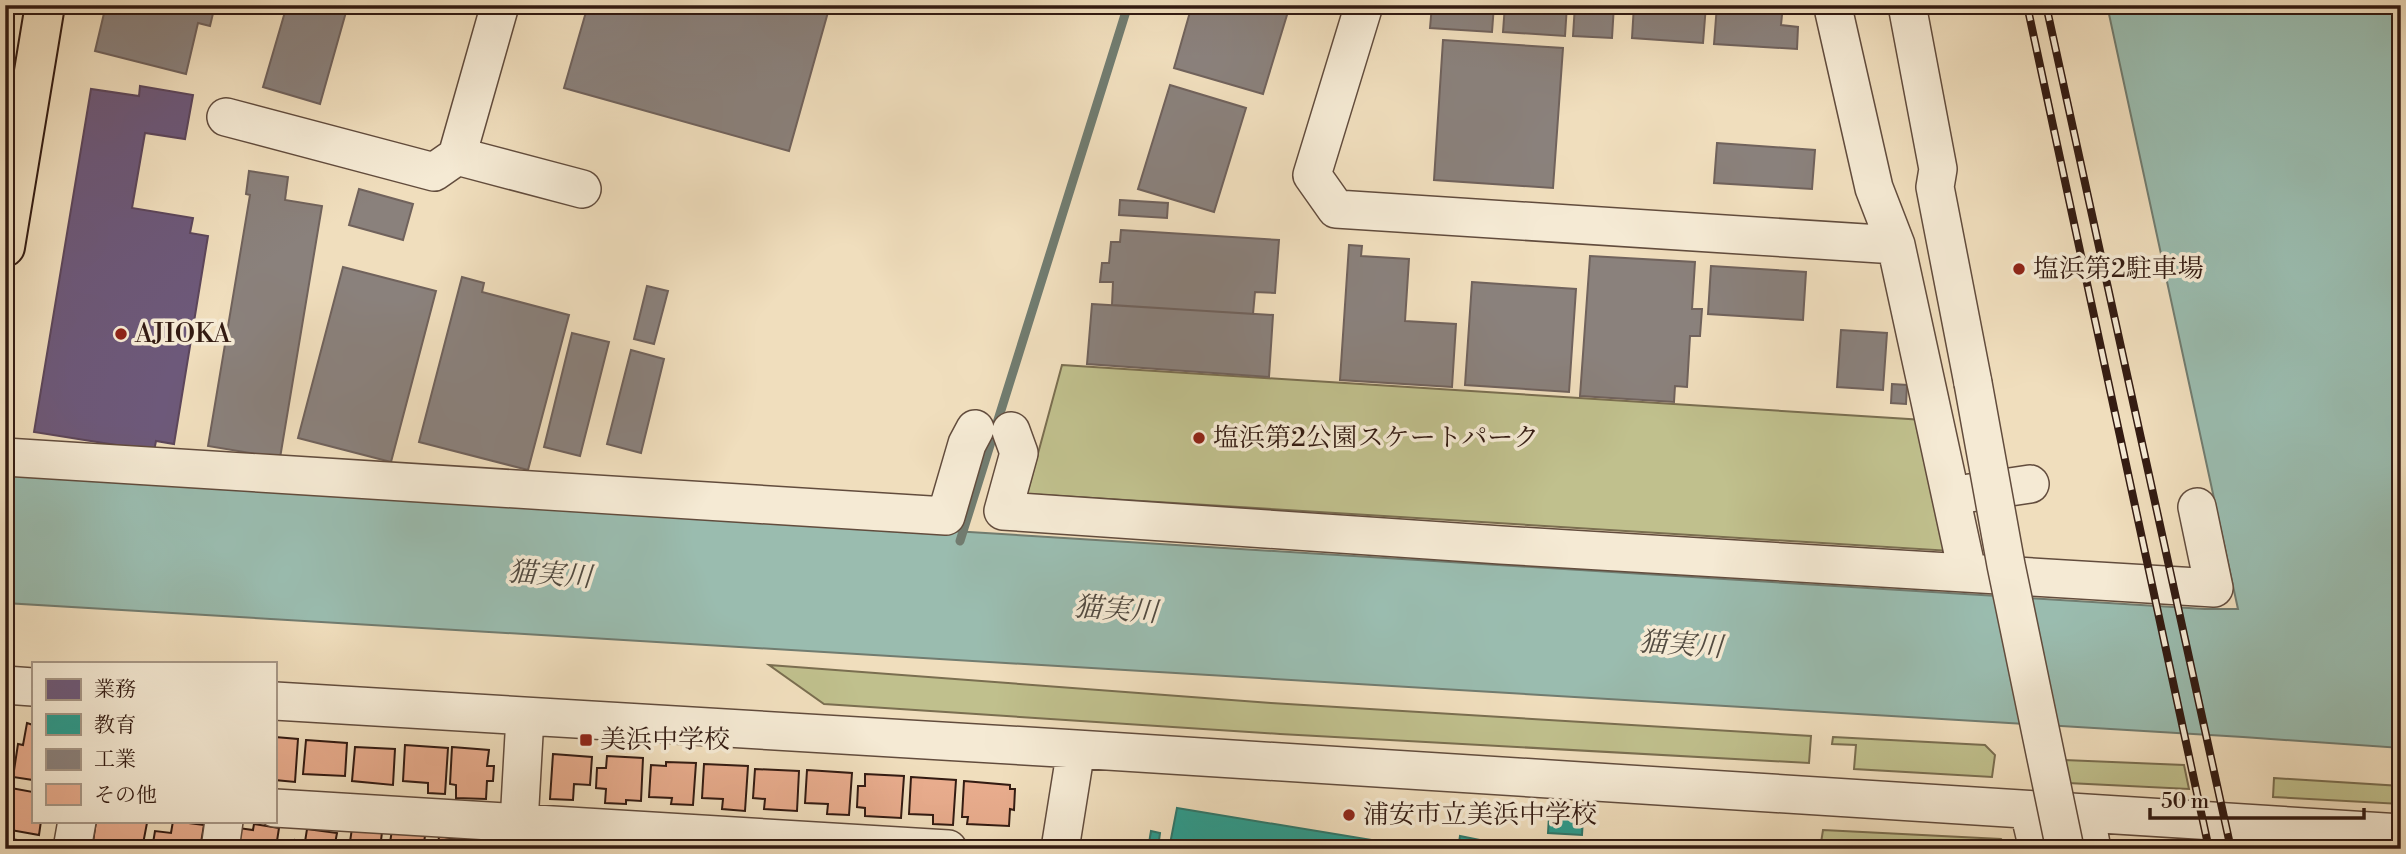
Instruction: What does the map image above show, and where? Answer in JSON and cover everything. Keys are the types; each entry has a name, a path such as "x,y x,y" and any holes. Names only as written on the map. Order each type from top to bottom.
{"highway":[{"path":"5,247 44,11"}],"street":[{"path":"226,117 434,172 457,156 500,5"},
{"path":"1364,5 1312,175 1336,209 1896,245"},
{"path":"1882,5 1924,170 1935,187"},
{"path":"1907,5 1938,169 1935,187 2006,565 2065,849"},
{"path":"1834,9 1874,188 1896,245 1967,571"},
{"path":"457,156 582,189"},
{"path":"5,457 946,516 975,429"},
{"path":"1011,431 1019,453 1003,511 1514,546 1967,571 2214,588 2197,507"},
{"path":"1951,496 2030,484"},
{"path":"5,685 32,687"},
{"path":"276,701 2401,833"},
{"path":"519,823 525,717"},
{"path":"1060,849 1076,749"},
{"path":"276,808 810,845 948,849"},
{"path":"2029,811 2038,849"},
{"path":"2085,813 2092,849"},
{"path":"72,849 77,822"},
{"path":"219,849 224,822"}],"green space":[{"path":"1062,365 1924,420 1951,551 1027,494"},
{"path":"769,665 1271,703 1811,736 1809,763 1280,734 824,704"},
{"path":"1833,737 1985,745 1995,755 1992,777 1854,769 1856,745 1832,744"},
{"path":"2064,760 2184,765 2189,789 2068,783"},
{"path":"2274,778 2401,786 2401,804 2273,797"},
{"path":"1823,830 2001,839 2008,847 1820,849"}],"water":[{"name":"猫実川","path":"2107,5 2401,5 2401,748 5,603 5,472 2238,609"}],"building: 業務":[{"name":"AJIOKA","path":"140,86 193,95 185,139 145,133 132,208 193,218 190,233 208,236 174,444 156,441 154,451 34,432 91,89 139,96"}],"building: 教育":[{"path":"1177,808 1426,849 1169,849"},
{"path":"1549,816 1583,818 1582,835 1548,833"},
{"path":"1151,831 1160,833 1158,848 1162,849 1148,849"},
{"path":"1460,836 1480,840 1478,849 1458,849"},
{"path":"1763,842 1791,844 1791,849 1763,849"}],"building: 工業":[{"path":"106,5 215,5 210,26 198,23 186,74 95,51"},
{"path":"287,5 348,5 320,104 263,87"},
{"path":"588,5 830,5 789,151 564,88"},
{"path":"1192,5 1290,5 1263,94 1174,68"},
{"path":"1432,5 1494,5 1492,32 1430,28"},
{"path":"1505,5 1567,5 1565,36 1503,32"},
{"path":"1575,5 1614,5 1612,38 1573,36"},
{"path":"1634,5 1706,5 1703,43 1632,38"},
{"path":"1717,5 1783,5 1781,25 1798,27 1797,49 1714,44"},
{"path":"1443,40 1563,48 1553,188 1434,180"},
{"path":"1170,85 1246,108 1214,212 1138,189"},
{"path":"1717,143 1815,150 1812,189 1714,183"},
{"path":"249,171 288,177 285,200 322,206 280,458 208,446 250,195 246,194"},
{"path":"359,189 413,204 403,240 349,225"},
{"path":"1120,200 1168,203 1167,218 1119,215"},
{"path":"1121,230 1279,240 1275,293 1255,292 1253,314 1112,305 1113,282 1100,282 1102,263 1109,263 1111,242 1120,242"},
{"path":"1349,245 1362,246 1361,256 1409,259 1405,321 1456,324 1452,387 1340,380"},
{"path":"1590,256 1695,262 1692,309 1702,309 1700,336 1690,336 1687,387 1675,386 1674,402 1580,396"},
{"path":"1711,266 1806,272 1803,320 1708,314"},
{"path":"343,267 436,291 391,462 298,438"},
{"path":"462,277 484,283 482,292 569,315 528,470 419,442"},
{"path":"1472,282 1576,289 1569,392 1465,385"},
{"path":"647,286 668,291 654,344 634,339"},
{"path":"1092,304 1273,315 1269,377 1087,364"},
{"path":"1841,330 1887,333 1883,390 1837,387"},
{"path":"572,333 609,342 580,456 544,447"},
{"path":"631,350 664,359 641,453 607,444"},
{"path":"1892,384 1907,385 1906,404 1891,403"}],"building: その他":[{"path":"27,723 32,725 32,780 13,777 18,744 23,745"},
{"path":"276,737 298,739 295,782 276,780"},
{"path":"306,740 347,743 345,776 303,774"},
{"path":"405,745 448,748 445,794 428,793 428,783 403,781"},
{"path":"355,747 395,749 393,785 352,781"},
{"path":"452,747 489,750 487,766 494,766 493,781 487,781 486,799 456,798 456,785 450,784"},
{"path":"553,754 592,757 590,785 574,784 573,800 550,799"},
{"path":"607,756 643,758 641,801 626,800 626,804 605,803 606,789 596,788 597,768 606,768"},
{"path":"666,762 696,763 693,805 671,804 672,798 649,797 651,765 666,766"},
{"path":"704,764 748,766 745,811 722,809 723,799 702,798"},
{"path":"755,769 799,771 797,811 764,809 765,799 753,798"},
{"path":"807,770 852,773 849,815 827,814 828,804 805,803"},
{"path":"865,774 904,776 901,818 865,816 865,808 857,807 858,786 865,786"},
{"path":"911,777 956,780 953,825 933,824 933,815 909,814"},
{"path":"964,781 1010,785 1010,789 1015,789 1014,810 1010,809 1009,826 967,824 968,817 962,817"},
{"path":"11,788 32,792 32,822 41,822 39,835 5,829"},
{"path":"96,822 147,823 142,849 92,849"},
{"path":"173,822 204,825 200,849 152,849 155,831 171,833"},
{"path":"254,824 279,828 277,841 284,842 283,849 235,849 239,828 253,830"},
{"path":"352,828 382,832 380,849 345,849 346,841 350,842"},
{"path":"307,829 337,833 334,849 294,849 295,840 305,842"},
{"path":"392,830 425,836 423,849 389,849"},
{"path":"474,835 509,836 508,841 526,844 525,849 472,849"},
{"path":"439,836 466,841 465,849 431,849 438,847"},
{"path":"5,838 30,842 29,849 5,849"},
{"path":"549,838 598,846 597,849 547,849"},
{"path":"972,841 1012,848 1012,849 971,849"}],"waterway":[{"path":"960,541 1128,5"}],"railway":[{"path":"2027,5 2209,849"},
{"path":"2046,5 2231,849"}],"place":[{"name":"塩浜第2駐車場","path":"2019,269"},
{"name":"AJIOKA","path":"121,334"},
{"name":"塩浜第2公園スケートパーク","path":"1199,438"},
{"name":"美浜中学校","path":"586,740"},
{"name":"浦安市立美浜中学校","path":"1349,815"}]}
